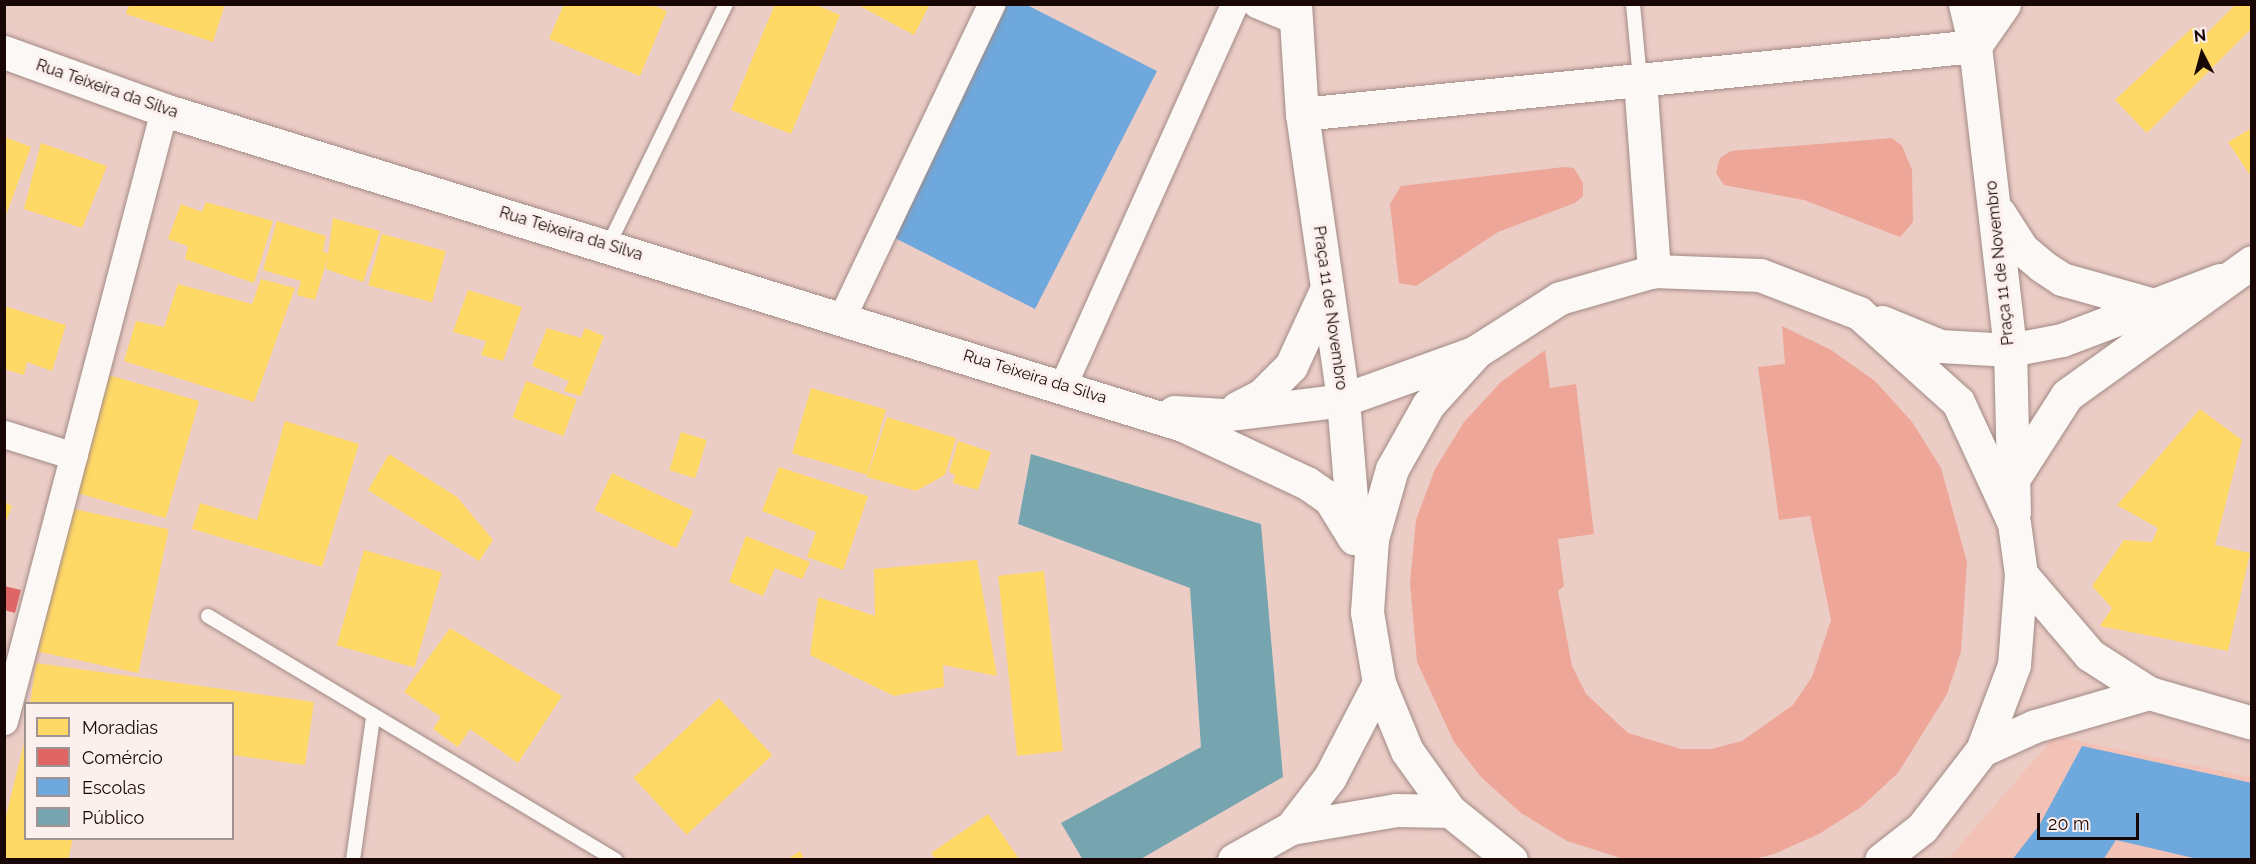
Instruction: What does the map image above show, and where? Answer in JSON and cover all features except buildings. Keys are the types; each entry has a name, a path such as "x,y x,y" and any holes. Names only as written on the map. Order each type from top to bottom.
{"street":[{"path":"842,317 991,4"},
{"path":"1063,385 1234,4"},
{"path":"1256,4 1294,12"},
{"name":"Praça 11 de Novembro","path":"1881,860 1922,828 1982,750 2014,665 2021,574 2014,523 2010,350 1975,46 1965,4"},
{"path":"1302,114 1975,46 2004,4"},
{"name":"Praça 11 de Novembro","path":"1294,12 1302,114 1343,400 1354,538 1379,683 1407,751 1450,811 1511,860"},
{"name":"Rua Teixeira da Silva","path":"4,52 164,110 1140,409 1298,477 1330,499 1354,538"},
{"path":"1640,80 1654,271"},
{"path":"4,721 164,110"},
{"path":"1995,205 2022,249 2062,279 2147,303"},
{"path":"1859,313 1940,346 2010,350 2062,340 2147,303 2220,280 2252,262"},
{"name":"Praça 11 de Novembro","path":"1367,612 1372,539 1392,469 1428,405 1477,351 1560,298 1654,271 1760,275 1859,313 1958,402 2014,523"},
{"path":"2014,476 2067,395 2181,318 2220,280"},
{"path":"1223,415 1262,395 1291,366 1328,286"},
{"name":"Rua Teixeira da Silva","path":"1140,409 1223,415 1343,400 1477,351"},
{"path":"4,434 74,456"},
{"path":"2021,574 2074,642 2149,693 2252,723"},
{"path":"1291,828 1330,777 1379,683"},
{"path":"1982,750 2035,726 2149,693"},
{"path":"1234,860 1291,828 1396,810 1450,811"},
{"path":"1914,860 1922,828"}],"lane":[{"path":"608,246 726,4"},
{"path":"1633,4 1640,80"},
{"path":"208,616 373,717 616,860"},
{"path":"353,860 373,717"}],"shaded area":[{"path":"1892,138 1902,146 1912,170 1913,222 1900,237 1804,200 1724,185 1716,173 1720,158 1731,151"},
{"path":"1564,167 1574,168 1583,183 1583,196 1575,203 1498,232 1416,286 1399,283 1390,204 1401,186"},
{"path":"1782,326 1831,350 1875,381 1912,422 1941,468 1967,562 1961,652 1947,694 1898,773 1861,807 1819,834 1774,854 1749,860 1624,859 1567,841 1521,813 1481,777 1454,742 1417,662 1410,583 1416,520 1435,469 1464,422 1501,382 1545,350 1550,388 1576,384 1594,534 1558,539 1564,586 1558,591 1572,666 1586,694 1628,733 1681,749 1711,749 1742,741 1793,705 1812,677 1831,620 1810,516 1779,520 1758,367 1785,364"},
{"path":"2055,736 2251,777 2251,859 1947,860"}]}
